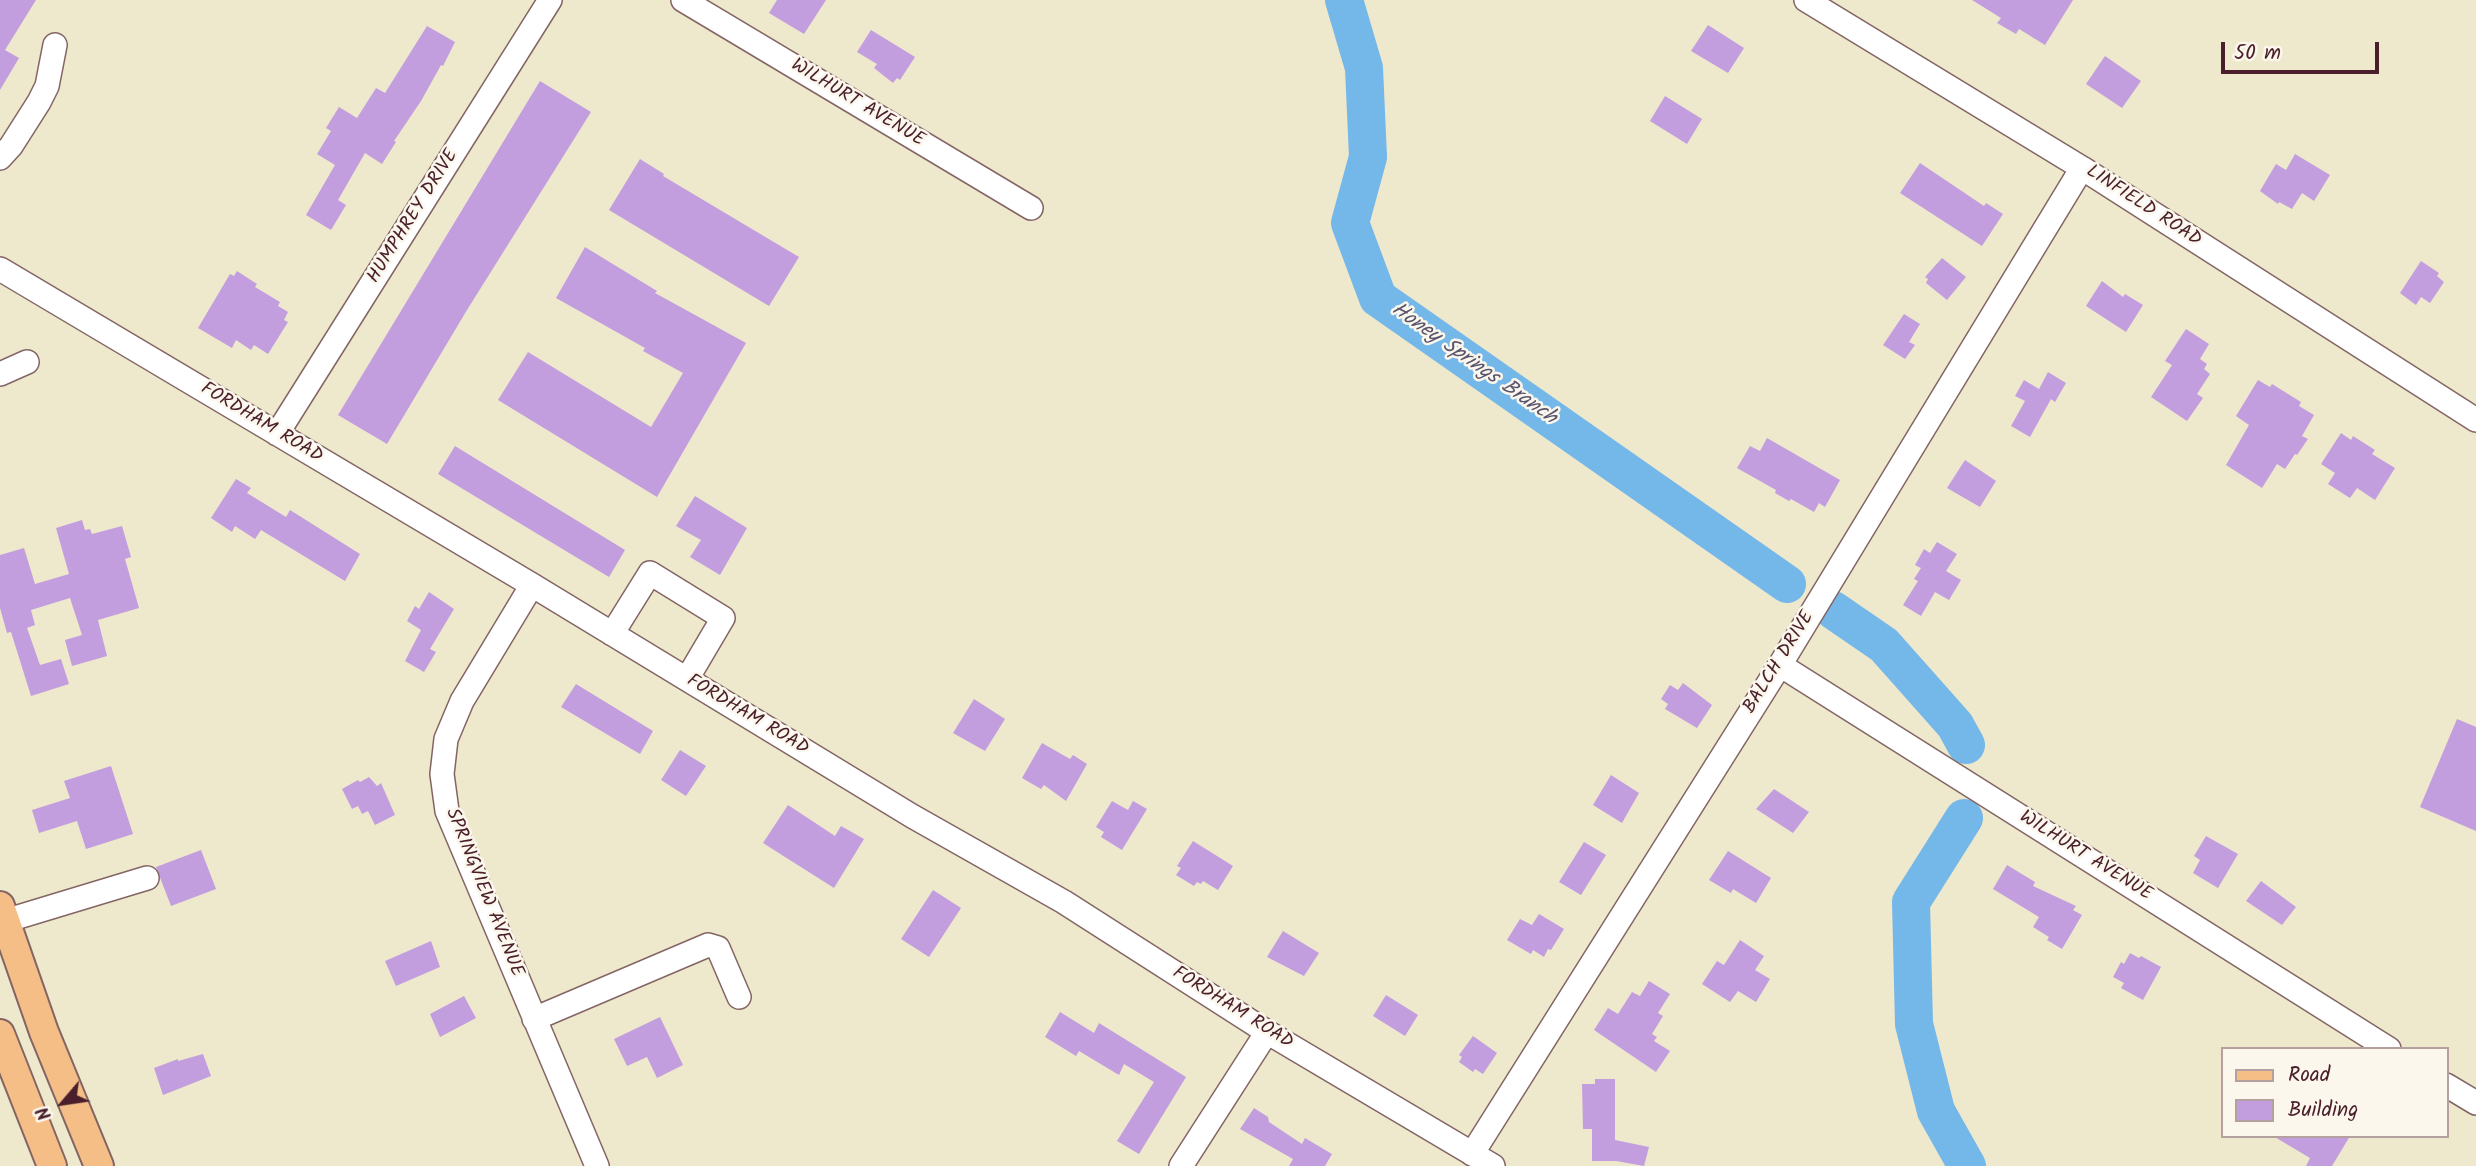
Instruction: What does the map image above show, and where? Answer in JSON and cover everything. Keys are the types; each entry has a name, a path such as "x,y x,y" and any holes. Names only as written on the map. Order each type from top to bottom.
{"main road":[{"path":"3,913 44,1032 99,1166"},
{"path":"0,1034 52,1166"}],"street":[{"name":"HUMPHREY DRIVE","path":"277,434 550,0"},
{"name":"WILHURT AVENUE","path":"682,0 1031,208"},
{"name":"LINFIELD ROAD","path":"1806,0 2082,168 2476,420"},
{"path":"0,158 11,146 47,86 55,46"},
{"name":"BALCH DRIVE","path":"1472,1154 1780,664 2082,168"},
{"name":"FORDHAM ROAD","path":"0,269 532,585 912,816 1064,902 1266,1032 1493,1166"},
{"path":"0,374 27,362"},
{"path":"612,634 650,573 723,618 687,679"},
{"name":"SPRINGVIEW AVENUE","path":"532,585 461,701 446,739 442,774 447,811 597,1166"},
{"name":"WILHURT AVENUE","path":"1780,664 2386,1047"},
{"path":"3,913 147,878"},
{"path":"534,1019 708,945 718,948 739,997"},
{"path":"1181,1166 1266,1032"},
{"path":"2448,1085 2476,1103"}],"building":[{"path":"0,0 36,0 5,50 19,58 0,90"},
{"path":"777,0 826,0 804,34 769,13"},
{"path":"1972,0 2073,0 2045,45 2019,29 2016,34 1997,23 2001,18"},
{"path":"1708,25 1744,48 1728,73 1691,51"},
{"path":"427,26 455,42 382,164 365,153 338,200 346,205 331,230 306,215 335,165 317,154 331,131 326,128 339,107 357,118 376,88 385,93"},
{"path":"871,30 915,57 900,80 897,78 893,83 874,68 877,64 857,52"},
{"path":"2105,56 2141,81 2122,108 2086,84"},
{"path":"540,81 591,112 387,444 338,415"},
{"path":"1665,96 1702,119 1687,144 1650,121"},
{"path":"2295,154 2330,175 2314,201 2302,193 2292,209 2279,202 2278,204 2260,191 2276,164 2286,170"},
{"path":"640,159 664,174 663,176 799,257 769,306 609,210"},
{"path":"1920,163 1984,206 1986,203 2003,214 1982,246 1900,193"},
{"path":"585,247 657,291 655,293 746,343 657,497 498,400 528,352 651,427 683,373 643,351 645,348 556,298"},
{"path":"1942,258 1966,277 1947,300 1926,283 1928,279 1925,277"},
{"path":"2421,261 2439,273 2437,276 2444,282 2430,303 2421,297 2416,305 2400,293"},
{"path":"237,271 257,284 255,287 280,302 278,306 288,312 284,320 288,322 268,354 254,345 251,350 236,340 232,348 198,328 230,274 234,276"},
{"path":"2102,281 2123,297 2125,294 2143,305 2126,332 2086,306"},
{"path":"1904,314 1920,324 1909,342 1915,345 1905,359 1883,345"},
{"path":"2186,329 2209,344 2200,359 2207,364 2204,369 2210,374 2197,394 2203,398 2187,421 2151,397 2172,365 2165,361"},
{"path":"2048,372 2066,383 2055,402 2051,399 2030,437 2011,426 2025,401 2015,396 2024,380 2039,389"},
{"path":"2258,380 2270,387 2272,384 2301,402 2299,406 2314,415 2302,436 2308,439 2297,455 2295,454 2285,469 2277,464 2262,488 2226,465 2249,425 2236,416"},
{"path":"2341,433 2351,440 2353,436 2375,450 2372,454 2395,468 2375,500 2357,488 2350,498 2328,484 2335,473 2321,464"},
{"path":"1767,438 1840,480 1825,507 1819,503 1814,512 1791,499 1789,501 1775,493 1776,490 1737,468 1750,446 1760,451"},
{"path":"455,446 625,550 609,577 438,474"},
{"path":"1965,460 1996,481 1980,507 1947,488"},
{"path":"236,479 251,488 247,493 286,517 290,510 360,554 345,581 261,530 255,539 235,526 232,532 211,518"},
{"path":"695,496 747,528 720,575 690,557 701,540 676,526"},
{"path":"82,520 85,530 90,529 92,534 122,526 131,557 125,559 139,608 98,620 107,656 72,666 65,640 82,635 70,598 31,610 35,625 27,628 40,665 61,659 69,684 31,696 11,632 7,633 0,608 0,555 24,548 35,584 69,574 56,528"},
{"path":"1937,542 1957,554 1946,571 1961,580 1949,600 1935,592 1921,616 1903,605 1918,581 1914,579 1921,568 1915,565 1924,549 1930,553"},
{"path":"429,592 454,609 430,649 436,652 424,672 405,661 421,630 407,621 415,606 419,609"},
{"path":"1683,683 1712,705 1697,728 1665,709 1668,704 1661,699 1670,685 1678,690"},
{"path":"576,684 653,731 640,754 561,707"},
{"path":"974,699 1005,719 985,751 953,733"},
{"path":"2457,719 2476,727 2476,831 2420,807"},
{"path":"1042,743 1070,759 1073,755 1087,764 1066,801 1044,785 1041,789 1022,778"},
{"path":"680,750 706,766 686,796 661,780"},
{"path":"111,766 133,834 86,849 77,821 39,833 32,810 70,798 64,781"},
{"path":"1611,775 1639,793 1622,823 1593,805"},
{"path":"369,777 377,786 381,783 395,815 375,825 368,811 362,814 358,806 352,809 342,789"},
{"path":"1774,789 1809,812 1793,833 1756,809"},
{"path":"1112,801 1128,810 1133,801 1147,809 1122,850 1101,837 1104,832 1096,827"},
{"path":"788,805 835,836 841,826 864,839 834,888 763,843"},
{"path":"2206,836 2238,854 2218,888 2193,873 2200,860 2194,856"},
{"path":"1193,841 1233,866 1218,890 1203,881 1194,886 1176,875 1181,868 1177,866"},
{"path":"1584,842 1606,855 1581,895 1559,882"},
{"path":"201,850 216,889 171,906 156,867"},
{"path":"1728,851 1771,878 1756,903 1733,889 1731,893 1709,880"},
{"path":"2007,865 2035,882 2033,886 2076,906 2073,910 2082,915 2062,949 2033,927 2039,917 1993,889"},
{"path":"2261,881 2296,907 2282,925 2246,901"},
{"path":"933,890 961,908 929,957 901,939"},
{"path":"1539,914 1564,929 1544,957 1533,950 1531,954 1507,940 1520,919 1532,925"},
{"path":"1283,931 1319,953 1304,976 1267,957"},
{"path":"1740,940 1764,956 1755,970 1770,979 1756,1002 1738,991 1730,1002 1702,984 1717,961 1724,965"},
{"path":"431,941 440,967 396,986 385,961"},
{"path":"2130,953 2161,967 2143,1000 2121,988 2124,983 2113,977 2121,962 2124,964"},
{"path":"1649,981 1670,994 1658,1013 1663,1016 1652,1034 1657,1037 1654,1041 1670,1051 1656,1072 1594,1030 1608,1008 1618,1014 1632,992 1640,996"},
{"path":"1386,995 1418,1015 1405,1036 1373,1016"},
{"path":"464,996 476,1018 440,1037 430,1014"},
{"path":"1060,1012 1094,1033 1099,1023 1186,1077 1139,1154 1117,1141 1154,1082 1124,1064 1119,1075 1079,1051 1076,1056 1045,1037"},
{"path":"660,1017 683,1065 657,1078 647,1057 627,1066 614,1039"},
{"path":"1473,1036 1497,1053 1483,1074 1475,1069 1473,1072 1459,1062 1462,1057 1459,1055"},
{"path":"203,1054 211,1076 163,1095 154,1068"},
{"path":"1595,1079 1615,1079 1615,1140 1649,1147 1644,1166 1616,1161 1592,1161 1592,1129 1583,1129 1582,1084 1595,1084"},
{"path":"1254,1108 1268,1117 1269,1122 1302,1144 1305,1138 1332,1154 1325,1166 1289,1166 1293,1159 1240,1129"},
{"path":"2276,1138 2349,1138 2332,1166 2306,1166 2310,1158"}],"waterway":[{"name":"Honey Springs Branch","path":"1344,0 1364,68 1368,157 1350,223 1378,298 1787,584"},
{"name":"Honey Springs Branch","path":"1833,610 1884,645 1955,725 1966,745"},
{"name":"Honey Springs Branch","path":"1964,818 1911,902 1914,1024 1936,1111 1967,1166"}]}
